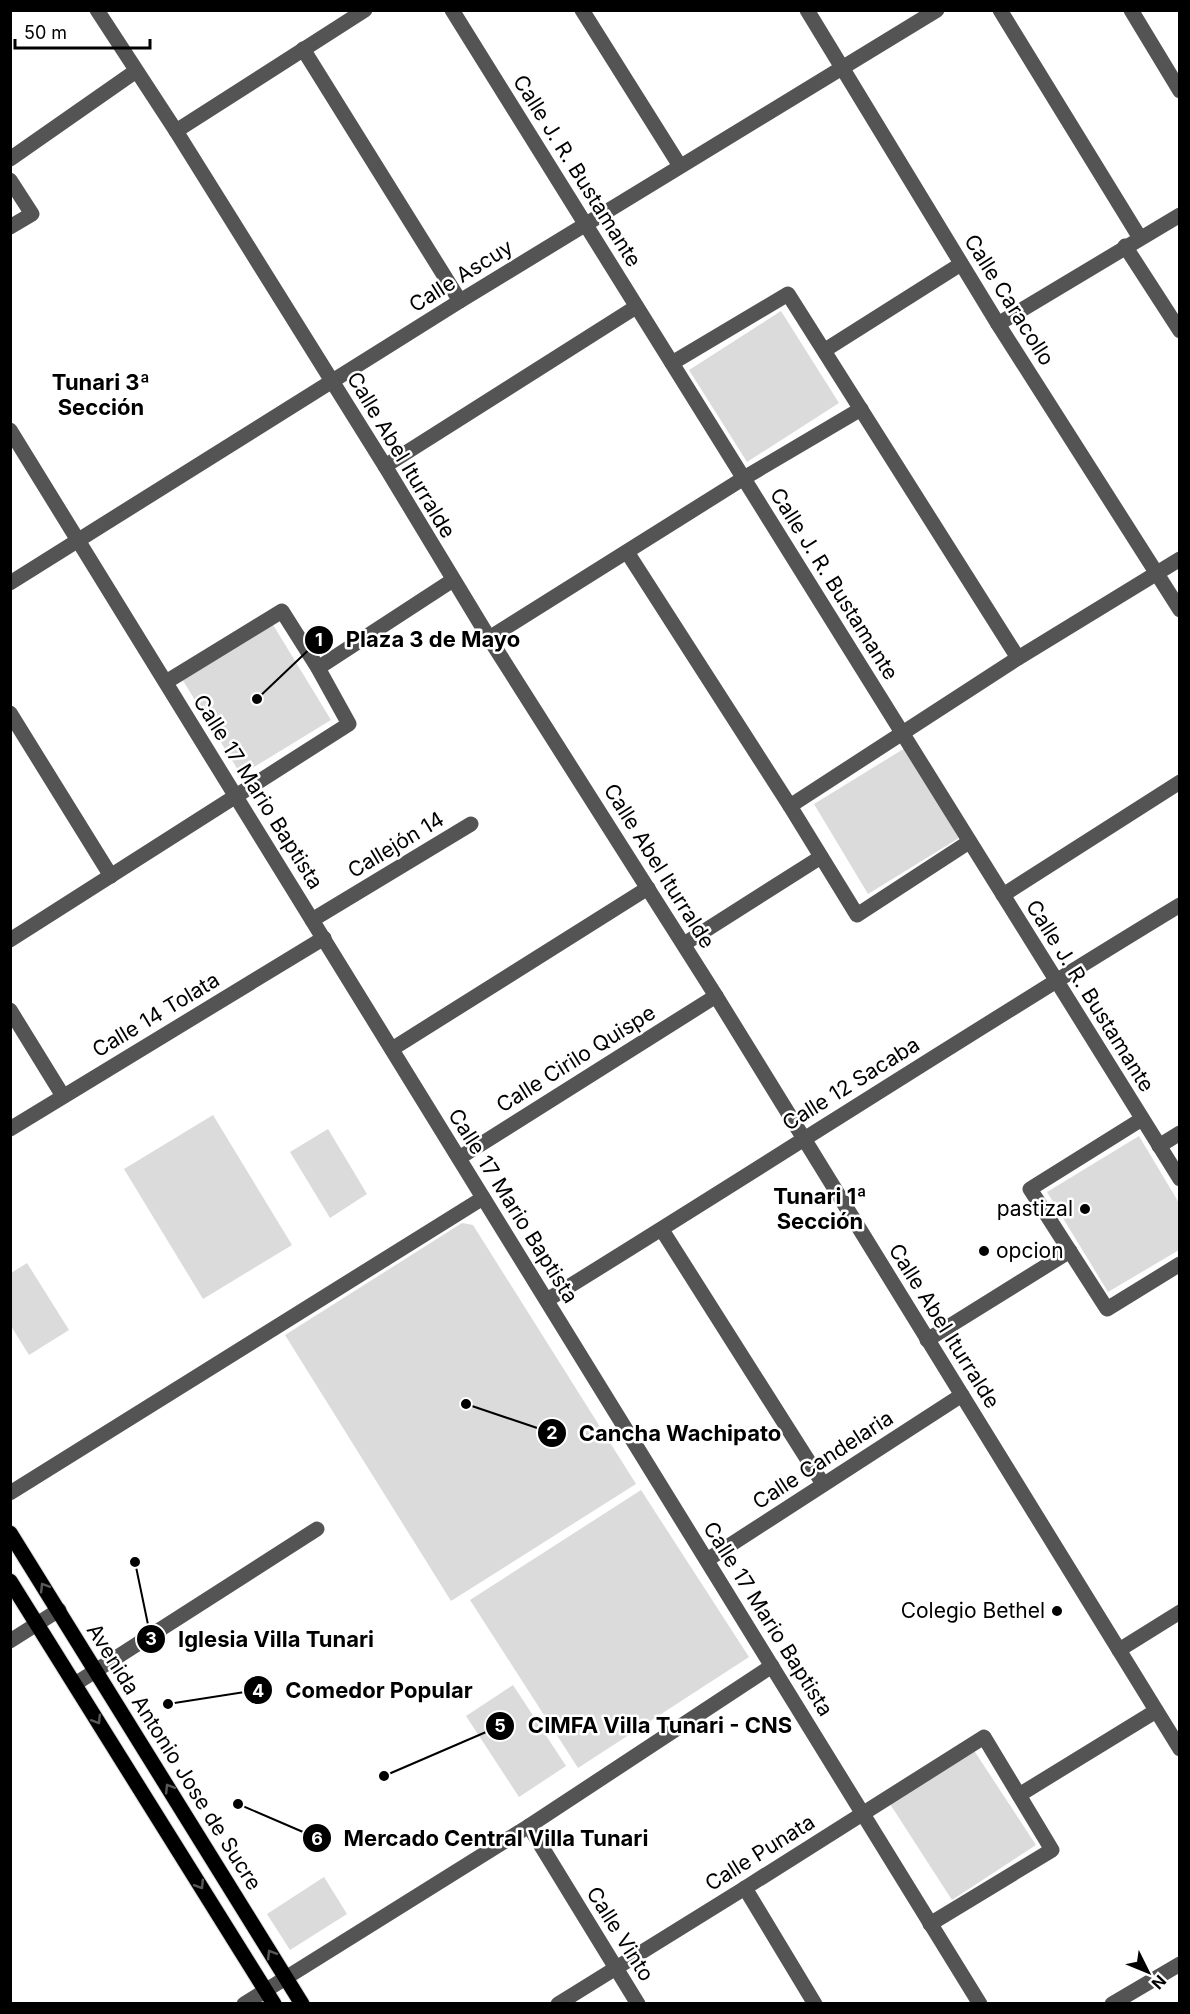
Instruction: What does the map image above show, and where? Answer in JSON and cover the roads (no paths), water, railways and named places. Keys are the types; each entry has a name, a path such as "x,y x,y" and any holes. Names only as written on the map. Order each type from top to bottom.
{"main road":[{"name":"Avenida Antonio Jose de Sucre","path":"10,1533 302,2004"},
{"path":"10,1581 274,2004"}],"street":[{"name":"Calle Abel Iturralde","path":"97,10 176,131 385,466 489,638 684,944 1179,1749"},
{"path":"176,131 365,10"},
{"name":"Calle J. R. Bustamante","path":"452,10 1179,1179"},
{"path":"582,10 680,166"},
{"name":"Calle Caracollo","path":"807,10 998,324 1179,609"},
{"name":"Calle Ascuy","path":"10,583 585,223 937,10"},
{"path":"1000,10 1140,238"},
{"path":"1131,10 1174,71 1179,91"},
{"path":"303,49 460,301"},
{"path":"10,159 136,71"},
{"path":"10,180 32,214 10,227"},
{"path":"998,324 1179,215"},
{"path":"1125,246 1179,331"},
{"path":"825,350 961,264"},
{"path":"672,363 788,294 1018,658"},
{"path":"385,466 636,306"},
{"path":"489,638 744,478 861,409"},
{"name":"Calle 17 Mario Baptista","path":"10,430 980,2004"},
{"path":"627,552 790,806 856,915 969,842"},
{"path":"790,806 903,735 1018,658 1179,560"},
{"path":"318,668 453,580"},
{"path":"10,940 349,724 282,610 165,682"},
{"path":"10,713 111,876"},
{"path":"1003,895 1179,782"},
{"name":"Callejón 14","path":"312,920 471,824"},
{"path":"684,944 821,857"},
{"path":"392,1049 648,888"},
{"name":"Calle 12 Sacaba","path":"547,1300 1179,905"},
{"name":"Calle 14 Tolata","path":"10,1129 324,938"},
{"name":"Calle Cirilo Quispe","path":"459,1158 716,996"},
{"path":"10,1010 63,1096"},
{"path":"1142,1119 1030,1189 1107,1309 1179,1264"},
{"path":"1159,1146 1179,1133"},
{"path":"10,1493 483,1198"},
{"path":"662,1230 823,1484"},
{"path":"927,1340 1070,1251"},
{"name":"Calle Candelaria","path":"706,1560 962,1395"},
{"path":"75,1684 317,1529"},
{"path":"10,1641 59,1610"},
{"path":"1119,1650 1179,1612"},
{"path":"244,2004 529,1826 772,1666"},
{"path":"930,1924 1052,1850 1019,1795 1156,1711"},
{"name":"Calle Punata","path":"558,2004 984,1737 1019,1795"},
{"name":"Calle Vinto","path":"529,1826 638,2004"},
{"path":"745,1888 815,2004"},
{"path":"1112,2004 1179,1964"}],"place":[{"name":"Plaza 3 de Mayo","path":"257,699"},
{"name":"pastizal","path":"1085,1209"},
{"name":"opcion","path":"984,1251"},
{"name":"Cancha Wachipato","path":"466,1404"},
{"name":"Iglesia Villa Tunari","path":"135,1562"},
{"name":"Colegio Bethel","path":"1057,1611"},
{"name":"Comedor Popular","path":"168,1704"},
{"name":"CIMFA Villa Tunari - CNS","path":"384,1776"},
{"name":"Mercado Central Villa Tunari","path":"238,1804"}],"district":[{"name":"Tunari 3ª Sección","path":"101,394"},
{"name":"Tunari 1ª Sección","path":"820,1208"}]}
